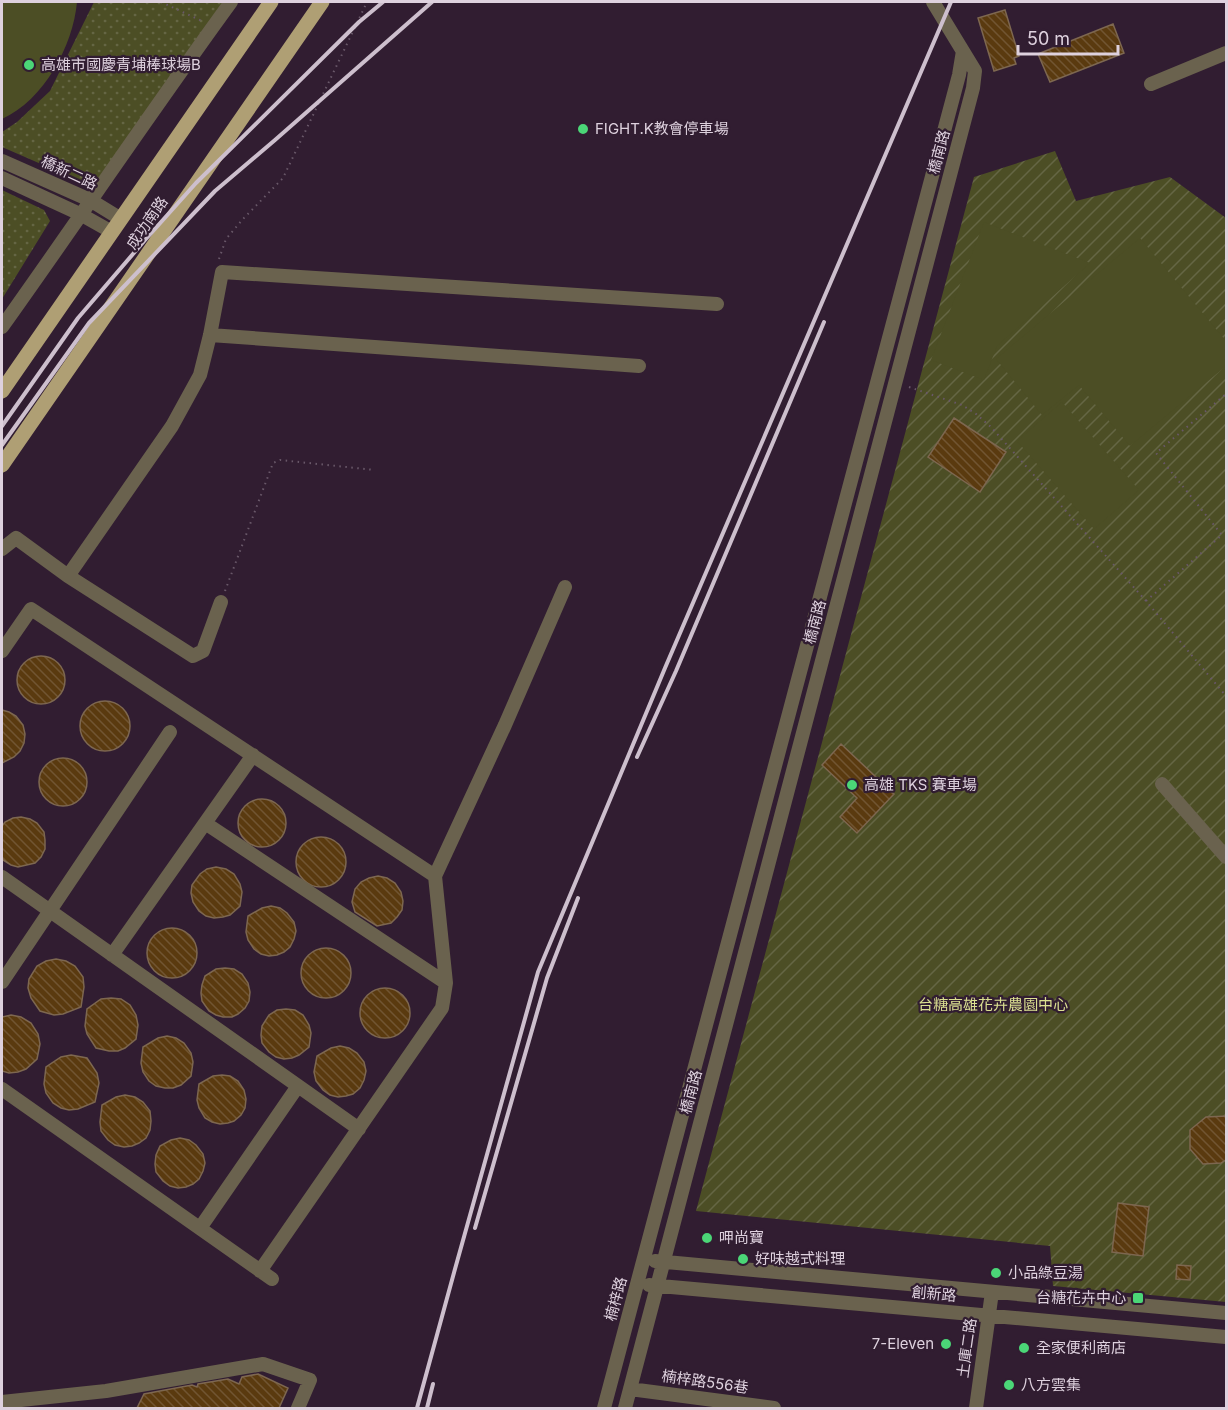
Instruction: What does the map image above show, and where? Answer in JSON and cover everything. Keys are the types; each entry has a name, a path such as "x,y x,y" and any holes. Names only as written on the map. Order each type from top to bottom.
{"main road":[{"name":"成功南路","path":"2,391 271,2"},
{"name":"成功南路","path":"2,465 322,2"}],"street":[{"path":"2,327 231,2"},
{"name":"橋南路","path":"664,1262 973,88 975,71 933,2"},
{"name":"橋南路","path":"661,1198 956,86 963,51"},
{"path":"1151,84 1227,53"},
{"name":"橋新二路","path":"2,161 90,200 121,219"},
{"path":"2,178 80,214 112,232"},
{"path":"68,576 172,426 200,375 222,272 717,304"},
{"path":"210,335 639,366"},
{"path":"2,549 16,538 68,576 193,656 203,651 221,602"},
{"path":"2,1089 266,1275 359,1129 442,1008 446,983 435,876 505,725 565,587"},
{"path":"2,651 31,609 435,876"},
{"path":"2,982 170,732"},
{"path":"112,955 253,754"},
{"path":"1162,784 1227,857"},
{"path":"205,823 446,983"},
{"path":"2,877 359,1129"},
{"path":"200,1228 298,1086"},
{"name":"楠梓路","path":"604,1408 661,1198"},
{"name":"創新路","path":"644,1260 992,1292 1203,1305 1227,1313"},
{"path":"625,1408 664,1262"},
{"name":"創新路","path":"638,1284 1227,1337"},
{"name":"土庫二路","path":"976,1408 992,1292"},
{"path":"2,1402 105,1391 262,1364 310,1380 298,1408"},
{"name":"楠梓路556巷","path":"630,1389 774,1408"}],"path":[{"path":"160,2 202,21"},
{"path":"222,272 216,266 226,239 283,178 368,2"},
{"path":"895,382 962,405 991,427 1227,696"},
{"path":"1146,601 1222,535 1156,453 1227,394"},
{"path":"221,602 273,464 280,460 375,470"}],"green space":[{"name":"高雄市國慶青埔棒球場B","path":"2,2 77,2 70,36 54,70 31,99 2,119"},
{"path":"94,2 224,2 99,180 80,181 2,147 2,132 17,122 50,91"},
{"name":"台糖高雄花卉農園中心","path":"1055,151 1076,201 1170,177 1226,218 1226,1302 1053,1286 1050,1246 696,1211 974,177"},
{"path":"2,190 44,210 50,221 2,299"},
{"path":"984,222 1090,263 997,346 984,380 931,360"},
{"path":"1140,238 1226,341 1226,366 1130,446 1079,385 1042,415 996,359"},
{"path":"1062,402 1139,490 1094,529 1017,441"}],"building":[{"path":"1005,10 1019,56 1014,58 1016,64 994,71 978,18"},
{"path":"1113,24 1124,53 1050,82 1038,54"},
{"path":"954,418 1006,452 980,492 928,457"},
{"path":"36,656 46,656 61,666 65,680 64,689 55,700 46,704 36,704 21,694 17,685 17,675 27,660"},
{"path":"105,701 114,703 125,712 130,726 128,735 119,746 105,751 96,749 85,740 80,726 82,717 91,706"},
{"path":"2,710 16,716 23,725 25,734 20,751 2,763"},
{"path":"841,744 894,794 857,833 840,817 857,798 822,765"},
{"path":"58,758 68,758 83,768 87,782 86,791 77,802 68,806 58,806 43,796 39,787 39,777 49,762"},
{"path":"257,799 267,799 282,809 286,823 282,837 276,843 267,847 257,847 242,837 238,828 238,818 248,803"},
{"path":"21,817 37,823 44,832 45,849 35,863 18,867 3,860 2,826 13,818"},
{"path":"321,837 330,839 341,848 346,862 344,871 335,882 321,887 312,885 301,876 296,862 298,853 307,842"},
{"path":"216,867 234,874 242,892 240,906 230,915 214,918 199,911 193,902 191,893 192,885 200,874"},
{"path":"378,876 395,883 401,892 403,901 402,910 391,923 377,926 355,912 352,902 355,889 361,882"},
{"path":"271,906 287,913 294,922 296,931 290,947 277,955 269,956 254,949 246,932 248,916"},
{"path":"172,928 186,932 193,939 197,953 193,967 186,974 172,978 158,974 151,967 147,953 151,939 158,932"},
{"path":"326,948 340,952 347,959 351,973 347,987 340,994 326,998 312,994 305,987 301,973 305,959 312,952"},
{"path":"56,959 75,966 83,977 84,987 81,1007 54,1015 40,1011 31,998 28,988 29,979 37,966"},
{"path":"216,969 234,969 242,974 248,983 250,992 245,1008 232,1017 216,1015 209,1011 202,1001 201,993 205,976"},
{"path":"385,988 403,995 410,1013 403,1031 385,1038 367,1031 360,1013 367,995"},
{"path":"101,999 121,999 130,1005 136,1015 138,1025 136,1039 118,1051 96,1048 85,1026 87,1009"},
{"path":"277,1010 295,1010 303,1015 311,1033 309,1047 299,1055 284,1059 269,1052 262,1043 261,1035 262,1026 269,1015"},
{"path":"11,1015 21,1017 31,1023 38,1034 40,1044 37,1059 26,1069 9,1073 2,1071 2,1017"},
{"path":"167,1036 184,1043 191,1053 193,1062 191,1076 181,1085 173,1088 156,1086 149,1081 143,1072 141,1063 143,1047 158,1038"},
{"path":"340,1046 357,1053 364,1062 366,1071 360,1088 353,1094 338,1097 323,1090 316,1081 314,1072 317,1056"},
{"path":"71,1055 87,1058 97,1073 99,1083 95,1102 69,1110 53,1103 46,1093 44,1084 46,1067 61,1057"},
{"path":"213,1076 230,1076 238,1081 244,1090 246,1099 241,1115 234,1121 220,1124 205,1118 197,1100 199,1084"},
{"path":"125,1095 143,1102 150,1111 151,1121 146,1138 132,1146 124,1147 108,1140 101,1131 100,1122 102,1105"},
{"path":"1227,1116 1227,1159 1221,1163 1203,1164 1190,1149 1190,1130 1206,1117"},
{"path":"180,1138 196,1145 203,1154 205,1163 199,1179 186,1187 178,1188 163,1181 156,1172 155,1164 160,1146"},
{"path":"1118,1203 1149,1207 1143,1256 1112,1252"},
{"path":"1177,1265 1191,1266 1190,1280 1176,1279"},
{"path":"258,1374 288,1388 279,1408 137,1408 144,1394 192,1385 197,1387 198,1384 228,1379 239,1384 242,1377"}],"railway":[{"path":"2,426 78,318 196,183 359,22 383,2"},
{"path":"2,445 89,323 215,191 432,2"},
{"path":"417,1408 538,972 665,668 951,2"},
{"path":"637,757 676,671 824,322"},
{"path":"475,1228 547,978 578,898"},
{"path":"427,1408 433,1384"}],"place":[{"name":"高雄市國慶青埔棒球場B","path":"29,65"},
{"name":"FIGHT.K教會停車場","path":"583,129"},
{"name":"高雄 TKS 賽車場","path":"852,785"},
{"name":"呷尚寶","path":"707,1238"},
{"name":"好味越式料理","path":"743,1259"},
{"name":"小品綠豆湯","path":"996,1273"},
{"name":"台糖花卉中心","path":"1138,1298"},
{"name":"7-Eleven","path":"946,1344"},
{"name":"全家便利商店","path":"1024,1348"},
{"name":"八方雲集","path":"1009,1385"}]}
